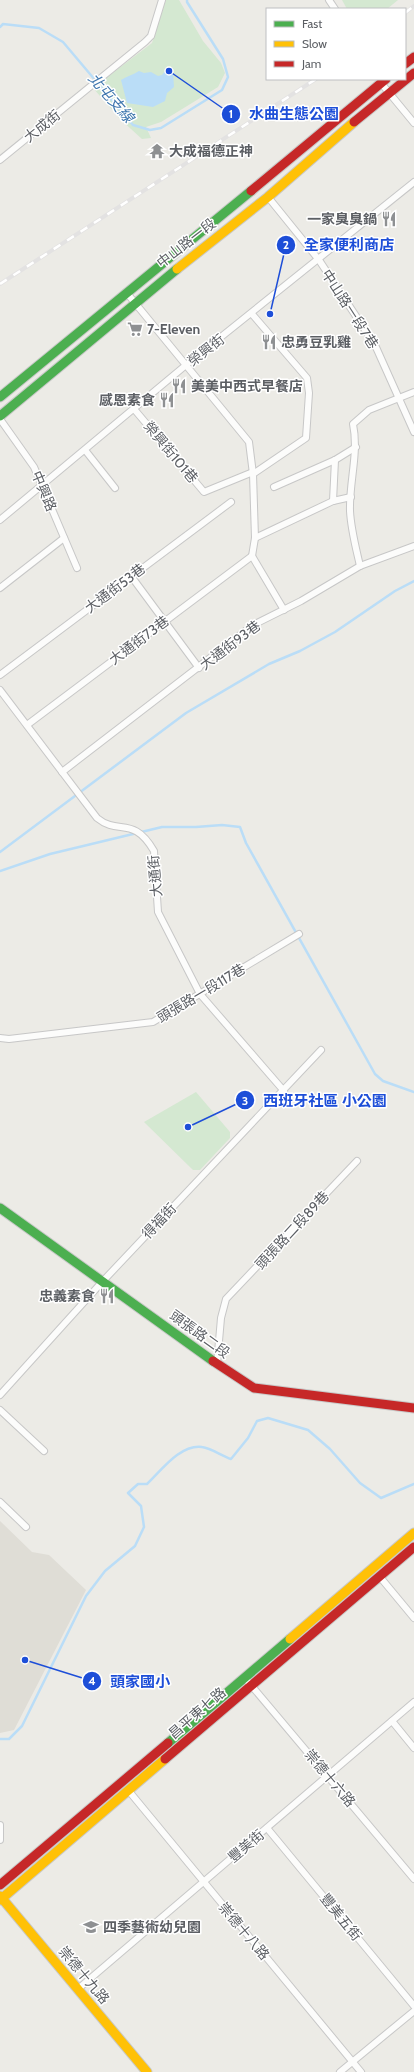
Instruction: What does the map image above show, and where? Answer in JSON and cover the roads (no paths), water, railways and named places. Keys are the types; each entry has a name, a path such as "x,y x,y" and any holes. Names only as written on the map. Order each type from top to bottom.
{"street":[{"name":"大成街","path":"0,160 151,36 162,0"},
{"path":"406,63 414,57"},
{"name":"中山路一段","path":"406,79 414,73"},
{"name":"中山路一段","path":"0,416 135,302 268,197 405,80"},
{"path":"384,81 389,92 414,123"},
{"name":"中山路一段","path":"0,397 384,81"},
{"name":"榮興街","path":"0,520 186,365 252,314 414,182"},
{"name":"中山路一段7巷","path":"268,197 319,260 375,345 414,432"},
{"path":"126,292 249,442 253,473 255,538 252,556 284,610"},
{"path":"252,314 307,378 309,394 306,438 253,473"},
{"path":"360,566 352,533 350,510 356,447 353,424 369,410 400,399 414,392"},
{"name":"榮興街101巷","path":"134,408 204,492 253,473"},
{"name":"中興路","path":"0,419 34,467 77,568"},
{"path":"274,487 334,460 356,447"},
{"path":"84,450 115,488"},
{"path":"333,500 334,460"},
{"path":"255,538 333,500 352,496"},
{"name":"大通街53巷","path":"0,675 232,502"},
{"path":"0,588 64,538"},
{"name":"大通街93巷","path":"62,772 253,625 284,610 360,566 414,546"},
{"name":"大通街73巷","path":"27,725 252,556"},
{"path":"132,576 199,668"},
{"name":"大通街","path":"0,690 96,818 110,825 125,826 134,829 141,833 154,851 158,912 200,994 284,1091"},
{"name":"頭張路一段117巷","path":"0,1038 9,1039 153,1022 299,934"},
{"name":"得福街","path":"0,1395 103,1281 284,1091 321,1050"},
{"name":"頭張路二段89巷","path":"217,1364 221,1318 226,1300 357,1161"},
{"name":"頭張路二段","path":"0,1208 217,1364 254,1388 414,1408"},
{"path":"0,1410 44,1451"},
{"path":"0,1502 26,1527"},
{"name":"昌平東七路","path":"1,1898 128,1790 414,1533"},
{"name":"昌平東七路","path":"0,1885 414,1547"},
{"path":"380,1576 414,1618"},
{"name":"崇德十六路","path":"248,1681 414,1879"},
{"name":"豐美街","path":"78,1989 414,1702"},
{"path":"392,1721 414,1748"},
{"name":"崇德十八路","path":"128,1790 361,2072"},
{"path":"0,1825 0,1840"},
{"name":"豐美五街","path":"267,1828 414,2006"},
{"name":"崇德十九路","path":"1,1898 147,2072"},
{"path":"340,2072 414,2011"}],"water":[{"path":"139,71 144,73 151,72 158,76 162,75 165,71 173,72 174,87 167,93 165,101 153,107 127,103 121,80"}],"waterway":[{"name":"北屯支線","path":"0,27 3,24 39,28 63,42 133,125 150,130 161,128 222,90 228,77 223,59 187,0"},
{"path":"0,852 186,713 269,664 300,651 335,632 395,591 414,581"},
{"path":"0,871 50,854 162,827 222,825 240,827 246,843 375,1074 383,1081 414,1092"},
{"path":"0,1739 9,1739 22,1726 86,1596 105,1571 135,1546 144,1527 141,1506 128,1493 138,1484 147,1484 179,1454 194,1447 202,1447 231,1459 248,1438 257,1421 268,1418 308,1430 330,1449 360,1483 381,1498 414,1484"}],"railway":[{"path":"406,12 414,6"},
{"path":"0,284 314,80"}],"place":[{"name":"水曲生態公園","path":"169,71"},
{"name":"大成福德正神","path":"157,151"},
{"name":"一家臭臭鍋","path":"389,219"},
{"name":"全家便利商店","path":"270,314"},
{"name":"7-Eleven","path":"135,329"},
{"name":"忠勇豆乳雞","path":"269,342"},
{"name":"美美中西式早餐店","path":"179,386"},
{"name":"感恩素食","path":"167,400"},
{"name":"西班牙社區 小公園","path":"188,1127"},
{"name":"忠義素食","path":"107,1296"},
{"name":"頭家國小","path":"25,1660"},
{"name":"四季藝術幼兒園","path":"91,1927"}]}
